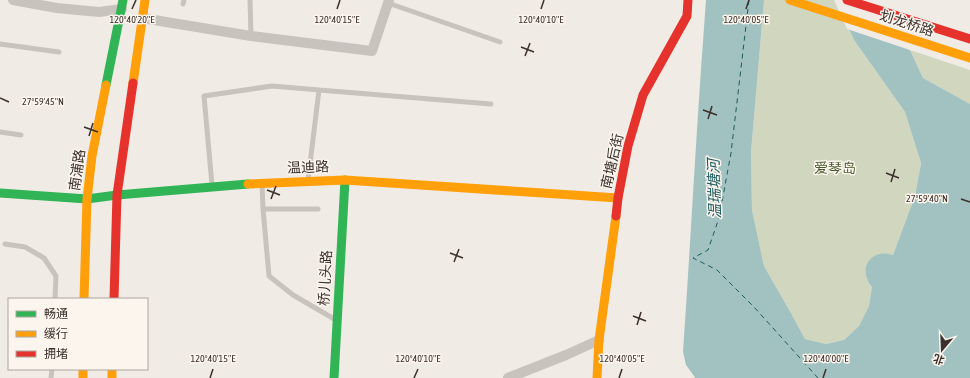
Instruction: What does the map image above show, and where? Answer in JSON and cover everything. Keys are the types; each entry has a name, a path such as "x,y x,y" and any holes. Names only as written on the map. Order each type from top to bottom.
{"street":[{"path":"13,0 57,8 99,12 122,4"},
{"path":"114,298 117,195 145,0"},
{"name":"南塘后街","path":"597,378 599,340 618,198 628,146 643,95 686,16 688,0"},
{"name":"划龙桥路","path":"790,0 970,58"},
{"name":"划龙桥路","path":"847,0 970,39"},
{"path":"142,18 251,36 372,51 389,2"},
{"name":"南浦路","path":"84,298 87,199 92,156 122,4"},
{"name":"温迪路","path":"0,193 87,199 117,195 262,183 345,180 618,198"},
{"name":"桥儿头路","path":"334,378 345,180"},
{"path":"508,378 599,340"}],"lane":[{"path":"250,0 251,36"},
{"path":"389,2 500,42"},
{"path":"0,44 59,52"},
{"path":"212,187 204,96 272,86 492,104"},
{"path":"308,181 319,90"},
{"path":"0,132 21,135"},
{"path":"262,183 269,276 293,295 337,321"},
{"path":"263,209 318,209"},
{"path":"4,244 25,247 44,258 56,276 55,298"}],"green space":[{"name":"爱琴岛","path":"764,0 836,0 854,40 905,112 921,163 915,196 893,255 878,255 869,262 866,268 866,274 872,287 869,306 859,326 844,340 826,344 805,339 764,266 752,210 751,152"},
{"path":"910,50 970,70 970,104 923,78"}],"water":[{"name":"温瑞塘河","path":"706,0 764,0 751,152 752,210 764,266 805,339 826,344 844,340 859,326 869,306 872,287 867,278 867,263 874,256 880,254 893,255 915,196 921,163 905,112 854,40 836,0 910,50 923,78 970,104 970,378 695,378 686,365 683,352"}],"pier":[{"path":"834,0 888,0 892,11 913,51 847,29"}],"ferry route":[{"path":"749,0 731,153 719,218 708,250 693,258 717,270 754,307 818,378"}],"traffic: fast":[{"path":"106,85 123,0"},
{"path":"334,378 345,180"},
{"path":"0,193 87,199 248,184"}],"traffic: slow":[{"path":"133,83 145,0"},
{"path":"790,0 970,58"},
{"path":"84,298 87,199 92,156 106,85"},
{"path":"248,184 345,180 618,198"},
{"path":"597,378 599,340 616,216"},
{"path":"83,370 83,378"},
{"path":"112,370 112,378"}],"traffic: jam":[{"path":"616,216 628,146 643,95 687,16 688,0"},
{"path":"847,0 970,39"},
{"path":"114,298 117,195 133,83"}]}
